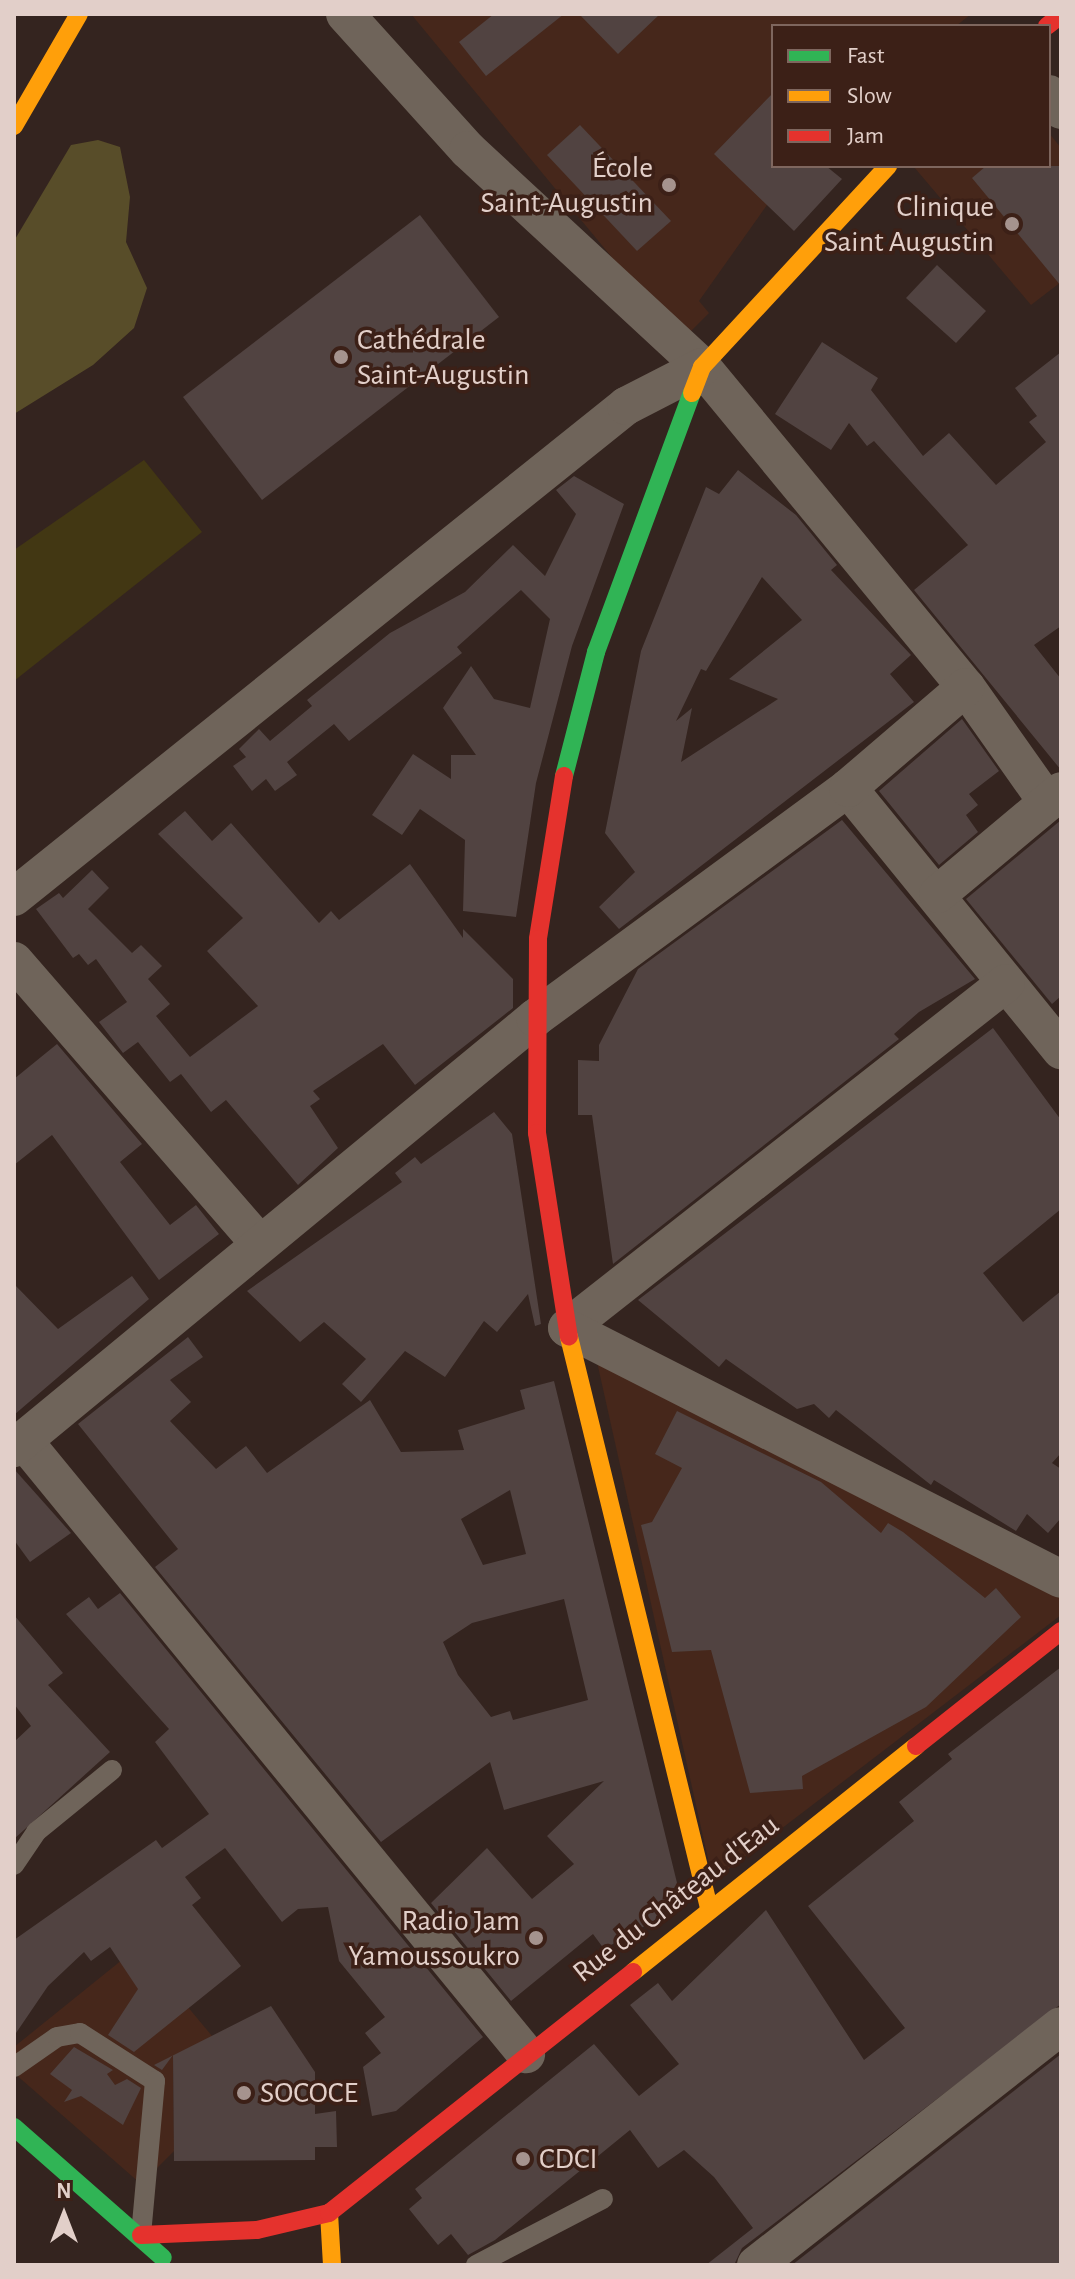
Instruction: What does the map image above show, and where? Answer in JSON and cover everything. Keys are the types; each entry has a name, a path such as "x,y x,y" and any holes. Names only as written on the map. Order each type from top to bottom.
{"street":[{"path":"14,126 79,14"},
{"path":"345,14 468,150 702,367 1054,796 938,894"},
{"path":"14,897 626,406 702,367 886,168"},
{"path":"702,367 596,652 561,787 538,939 535,1018 537,1133 567,1328 709,1908"},
{"path":"526,2054 19,1444 535,1018 848,788 966,687"},
{"path":"848,788 938,894 1061,1050"},
{"path":"14,961 260,1244"},
{"path":"567,1328 1006,983"},
{"path":"567,1328 1061,1579"},
{"name":"Rue du Château d'Eau","path":"141,2235 257,2230 329,2213 1061,1631"},
{"path":"756,2265 1061,2026"},
{"path":"14,2127 141,2235 170,2265"},
{"path":"329,2213 332,2265"}],"lane":[{"path":"14,1865 36,1832 112,1770"},
{"path":"14,2067 57,2037 80,2033 155,2081 141,2235"},
{"path":"476,2265 603,2199"}],"shaded area":[{"name":"École Saint-Augustin","path":"411,14 971,14 958,24 771,24 767,205 699,301 709,313 681,341"},
{"name":"Clinique Saint Augustin","path":"1051,136 1061,148 1061,282 1031,305 915,168 1051,168"},
{"path":"98,140 120,147 130,197 126,242 147,288 134,328 93,365 14,414 14,241 71,145"},
{"path":"144,460 202,532 14,681 14,550"},
{"path":"597,1362 1061,1587 1061,1615 713,1881"},
{"path":"138,1947 212,2036 173,2058 174,2151 141,2184 14,2073 14,2047"}],"building":[{"path":"494,14 564,14 486,76 459,42"},
{"path":"579,14 660,14 618,54"},
{"path":"771,95 771,168 828,168 842,179 794,231 714,154"},
{"path":"580,125 671,221 637,251 547,155"},
{"path":"1061,166 1061,286 972,178 984,168"},
{"name":"Cathédrale Saint-Augustin","path":"420,215 499,317 262,500 183,397"},
{"path":"937,265 986,311 956,343 906,298"},
{"path":"822,342 878,378 871,390 923,456 949,433 996,485 1046,442 1029,422 1037,416 1015,388 1061,352 1061,626 1034,645 1061,679 1061,770 914,590 968,545 874,441 867,446 849,423 831,450 775,414"},
{"path":"738,470 796,515 837,565 831,570 911,655 890,674 914,702 619,929 599,907 635,872 605,833 641,651 706,487 719,494","holes":["762,577 802,620 729,679 778,699 681,762 692,708 676,721 701,669 706,671"]},
{"path":"574,476 624,504 572,646 536,783 516,917 463,911 465,840 420,809 402,835 372,815 413,754 451,779 451,755 476,755 443,708 471,666 494,699 530,708 550,619 521,590 457,647 462,653 349,741 334,724 287,762 297,775 275,791 266,779 252,791 233,766 246,757 239,749 259,729 270,741 312,706 307,700 390,633 465,592 513,545 545,576 576,514 556,490"},
{"path":"962,719 999,771 969,794 978,805 966,815 978,832 939,865 879,791"},
{"path":"185,811 212,841 231,823 319,923 331,911 339,920 410,864 463,938 463,929 513,979 513,1008 415,1085 383,1044 313,1091 320,1099 310,1106 338,1148 298,1185 226,1100 211,1112 181,1074 170,1082 138,1042 123,1053 99,1022 127,1002 96,959 88,965 79,954 73,958 36,909 59,893 63,898 92,870 109,888 88,909 132,953 141,945 162,966 148,979 170,1004 156,1016 190,1057 258,1006 207,951 243,918 158,834"},
{"path":"842,820 975,979 919,1012 894,1034 899,1039 613,1264 592,1115 578,1115 578,1060 599,1061 599,1045 638,969"},
{"path":"1061,820 1061,996 1052,1004 966,899"},
{"path":"993,1028 1061,1120 1061,1209 983,1273 1023,1322 1061,1291 1061,1453 1052,1463 1061,1469 1061,1518 1048,1533 1027,1514 1016,1531 934,1480 931,1485 836,1410 829,1418 814,1404 797,1409 726,1359 719,1367 638,1300"},
{"path":"57,1044 142,1144 120,1162 170,1225 196,1205 219,1234 159,1280 52,1135 14,1165 14,1079"},
{"path":"494,1112 512,1134 541,1324 535,1326 528,1294 497,1332 484,1321 445,1377 405,1351 361,1402 342,1384 366,1359 324,1322 300,1342 247,1291 402,1182 395,1173 415,1157 421,1164"},
{"path":"132,1276 149,1299 14,1415 14,1284 58,1329"},
{"path":"188,1337 203,1357 170,1380 191,1402 170,1421 216,1469 246,1446 267,1473 370,1400 401,1452 464,1450 458,1430 525,1409 520,1390 554,1381 680,1895 664,1915 604,1949 593,1934 511,2001 431,1903 487,1848 532,1899 574,1864 547,1836 604,1781 504,1810 490,1762 381,1842 155,1567 178,1549 78,1424","holes":["510,1490 526,1554 483,1565 461,1519","564,1599 588,1700 513,1720 510,1711 491,1717 458,1675 443,1642 472,1623"]},
{"path":"677,1411 821,1482 881,1533 888,1523 903,1532 985,1598 996,1588 1021,1617 926,1707 802,1776 803,1789 750,1793 711,1650 672,1652 641,1525 652,1522 682,1468 655,1454"},
{"path":"14,1469 71,1533 30,1562 14,1540"},
{"path":"120,1593 483,2037 396,2111 372,2116 363,2067 381,2053 365,2033 385,2017 339,1961 328,1907 298,1909 282,1922 225,1848 185,1877 201,1898 192,1905 241,1966 134,2052 108,2035 138,1989 110,1947 91,1961 84,1952 48,1986 14,2036 14,1940 156,1840 162,1848 209,1814 155,1742 169,1729 66,1614 89,1597 98,1609"},
{"path":"14,1615 63,1673 48,1685 110,1752 14,1839 14,1742 31,1726 14,1704"},
{"path":"1061,1667 1061,2004 742,2248 734,2265 706,2265 753,2228 714,2177 684,2150 658,2168 630,2130 495,2240 468,2255 451,2234 438,2245 409,2209 422,2198 415,2189 594,2044 639,2096 679,2064 630,2005 658,1983 672,2001 766,1910 864,2060 905,2028 808,1906 914,1821 899,1802 952,1759 948,1754"},
{"name":"SOCOCE","path":"271,2006 315,2072 315,2114 336,2111 337,2147 315,2147 315,2160 174,2161 173,2055"},
{"path":"74,2047 113,2070 107,2074 115,2085 127,2079 141,2088 123,2125 81,2096 64,2102 72,2090 50,2074"},
{"path":"1061,2054 1061,2265 792,2265"},
{"path":"173,2056 162,2070 154,2065"}],"traffic: fast":[{"path":"564,776 596,652 692,393"},
{"path":"14,2127 163,2258"}],"traffic: slow":[{"path":"14,126 79,14"},
{"path":"692,393 702,367 886,168"},
{"path":"569,1337 709,1908"},
{"path":"633,1972 916,1746"},
{"path":"329,2213 332,2265"}],"traffic: jam":[{"path":"1050,24 1061,15"},
{"path":"564,776 538,939 537,1133 569,1337"},
{"path":"916,1746 1061,1631"},
{"path":"141,2235 257,2230 329,2213 633,1972"}],"place":[{"name":"École Saint-Augustin","path":"669,185"},
{"name":"Clinique Saint Augustin","path":"1012,224"},
{"name":"Cathédrale Saint-Augustin","path":"341,357"},
{"name":"Radio Jam Yamoussoukro","path":"536,1938"},
{"name":"SOCOCE","path":"244,2093"},
{"name":"CDCI","path":"523,2159"}]}
